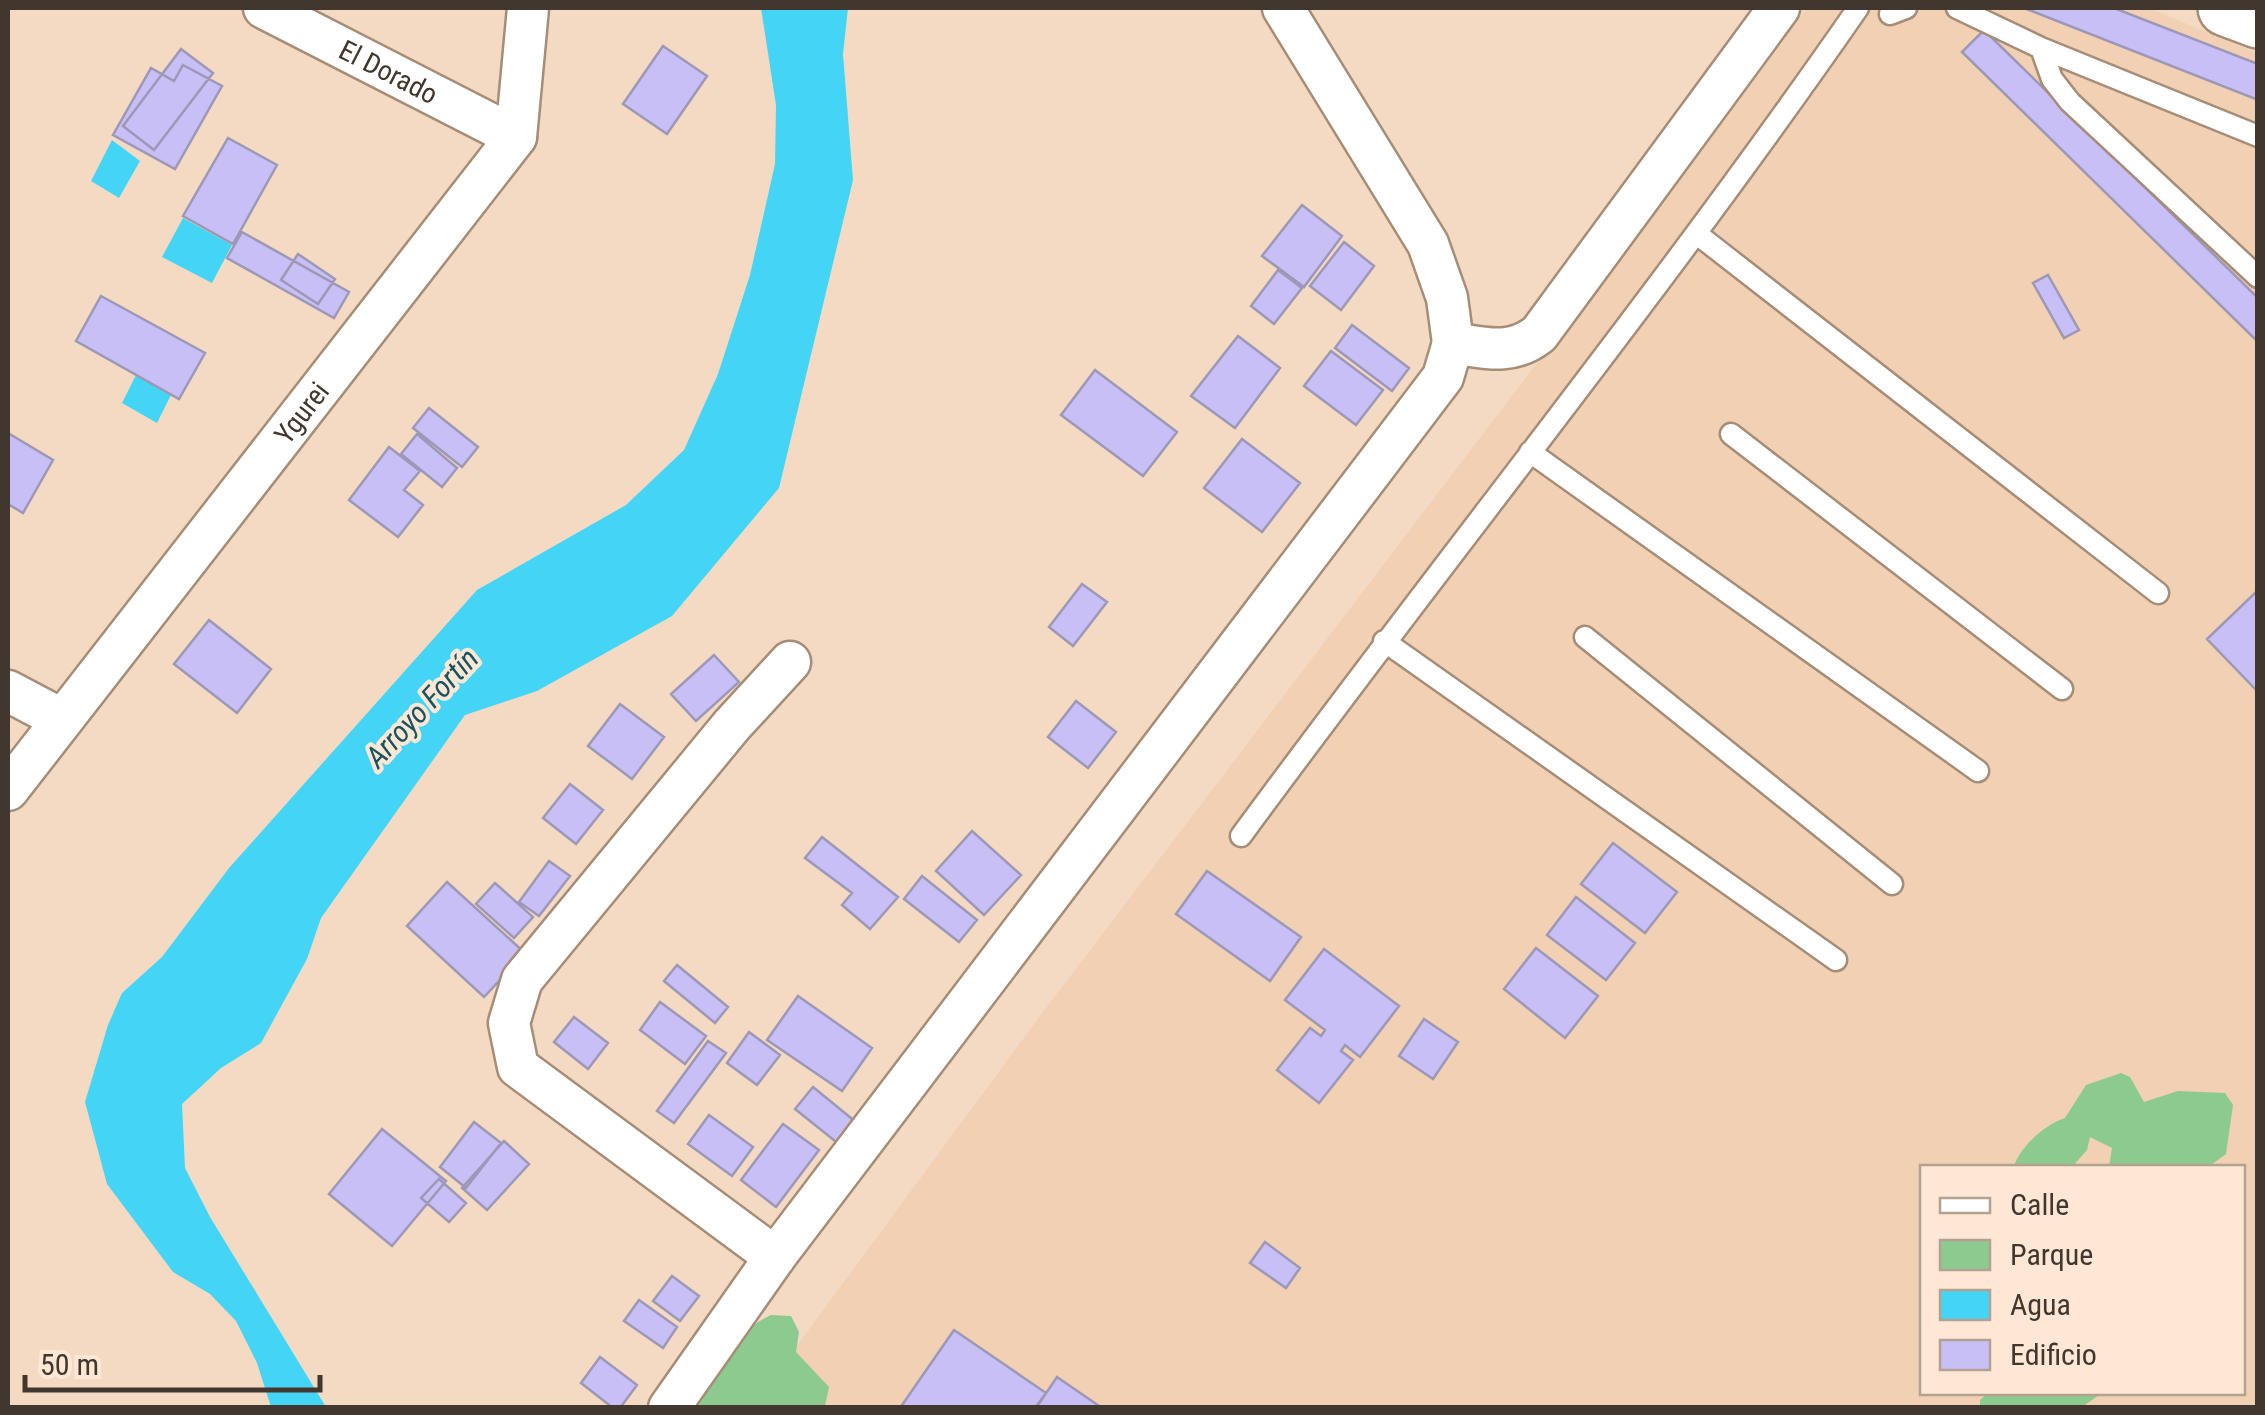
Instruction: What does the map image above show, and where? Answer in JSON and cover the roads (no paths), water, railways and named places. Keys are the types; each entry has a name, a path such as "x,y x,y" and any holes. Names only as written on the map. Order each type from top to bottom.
{"main road":[{"path":"2226,8 2258,20"}],"street":[{"name":"El Dorado","path":"264,8 516,136"},
{"path":"516,136 528,8"},
{"path":"669,1408 775,1258 1443,377 1453,343 1447,298 1428,244 1284,8"},
{"path":"1453,343 1496,350 1521,348 1538,334 1779,8"},
{"name":"Ygurei","path":"8,790 516,136"},
{"path":"775,1258 518,1067 508,1022 522,980 732,725 790,662"},
{"path":"8,691 61,719"}],"lane":[{"path":"1241,836 1384,641 1698,234 1858,8"},
{"path":"1956,8 2041,48 2258,136"},
{"path":"2041,48 2052,79 2070,102 2258,277"},
{"path":"1698,234 2158,593"},
{"path":"1731,434 2062,688"},
{"path":"1530,452 1978,772"},
{"path":"1585,637 1892,884"},
{"path":"1384,641 1836,960"}],"water":[{"name":"Arroyo Fortín","path":"761,8 848,8 843,54 853,180 779,488 672,616 537,691 465,715 321,918 307,959 261,1043 221,1068 182,1104 185,1168 210,1217 326,1407 271,1407 257,1363 236,1321 210,1294 173,1272 107,1184 85,1102 108,1025 122,993 162,957 229,868 477,590 626,505 684,450 718,374 750,275 775,164 776,105"},
{"path":"112,140 140,161 119,198 91,181"},
{"path":"183,218 232,245 212,283 162,257"},
{"path":"136,375 171,395 157,423 122,403"}]}
